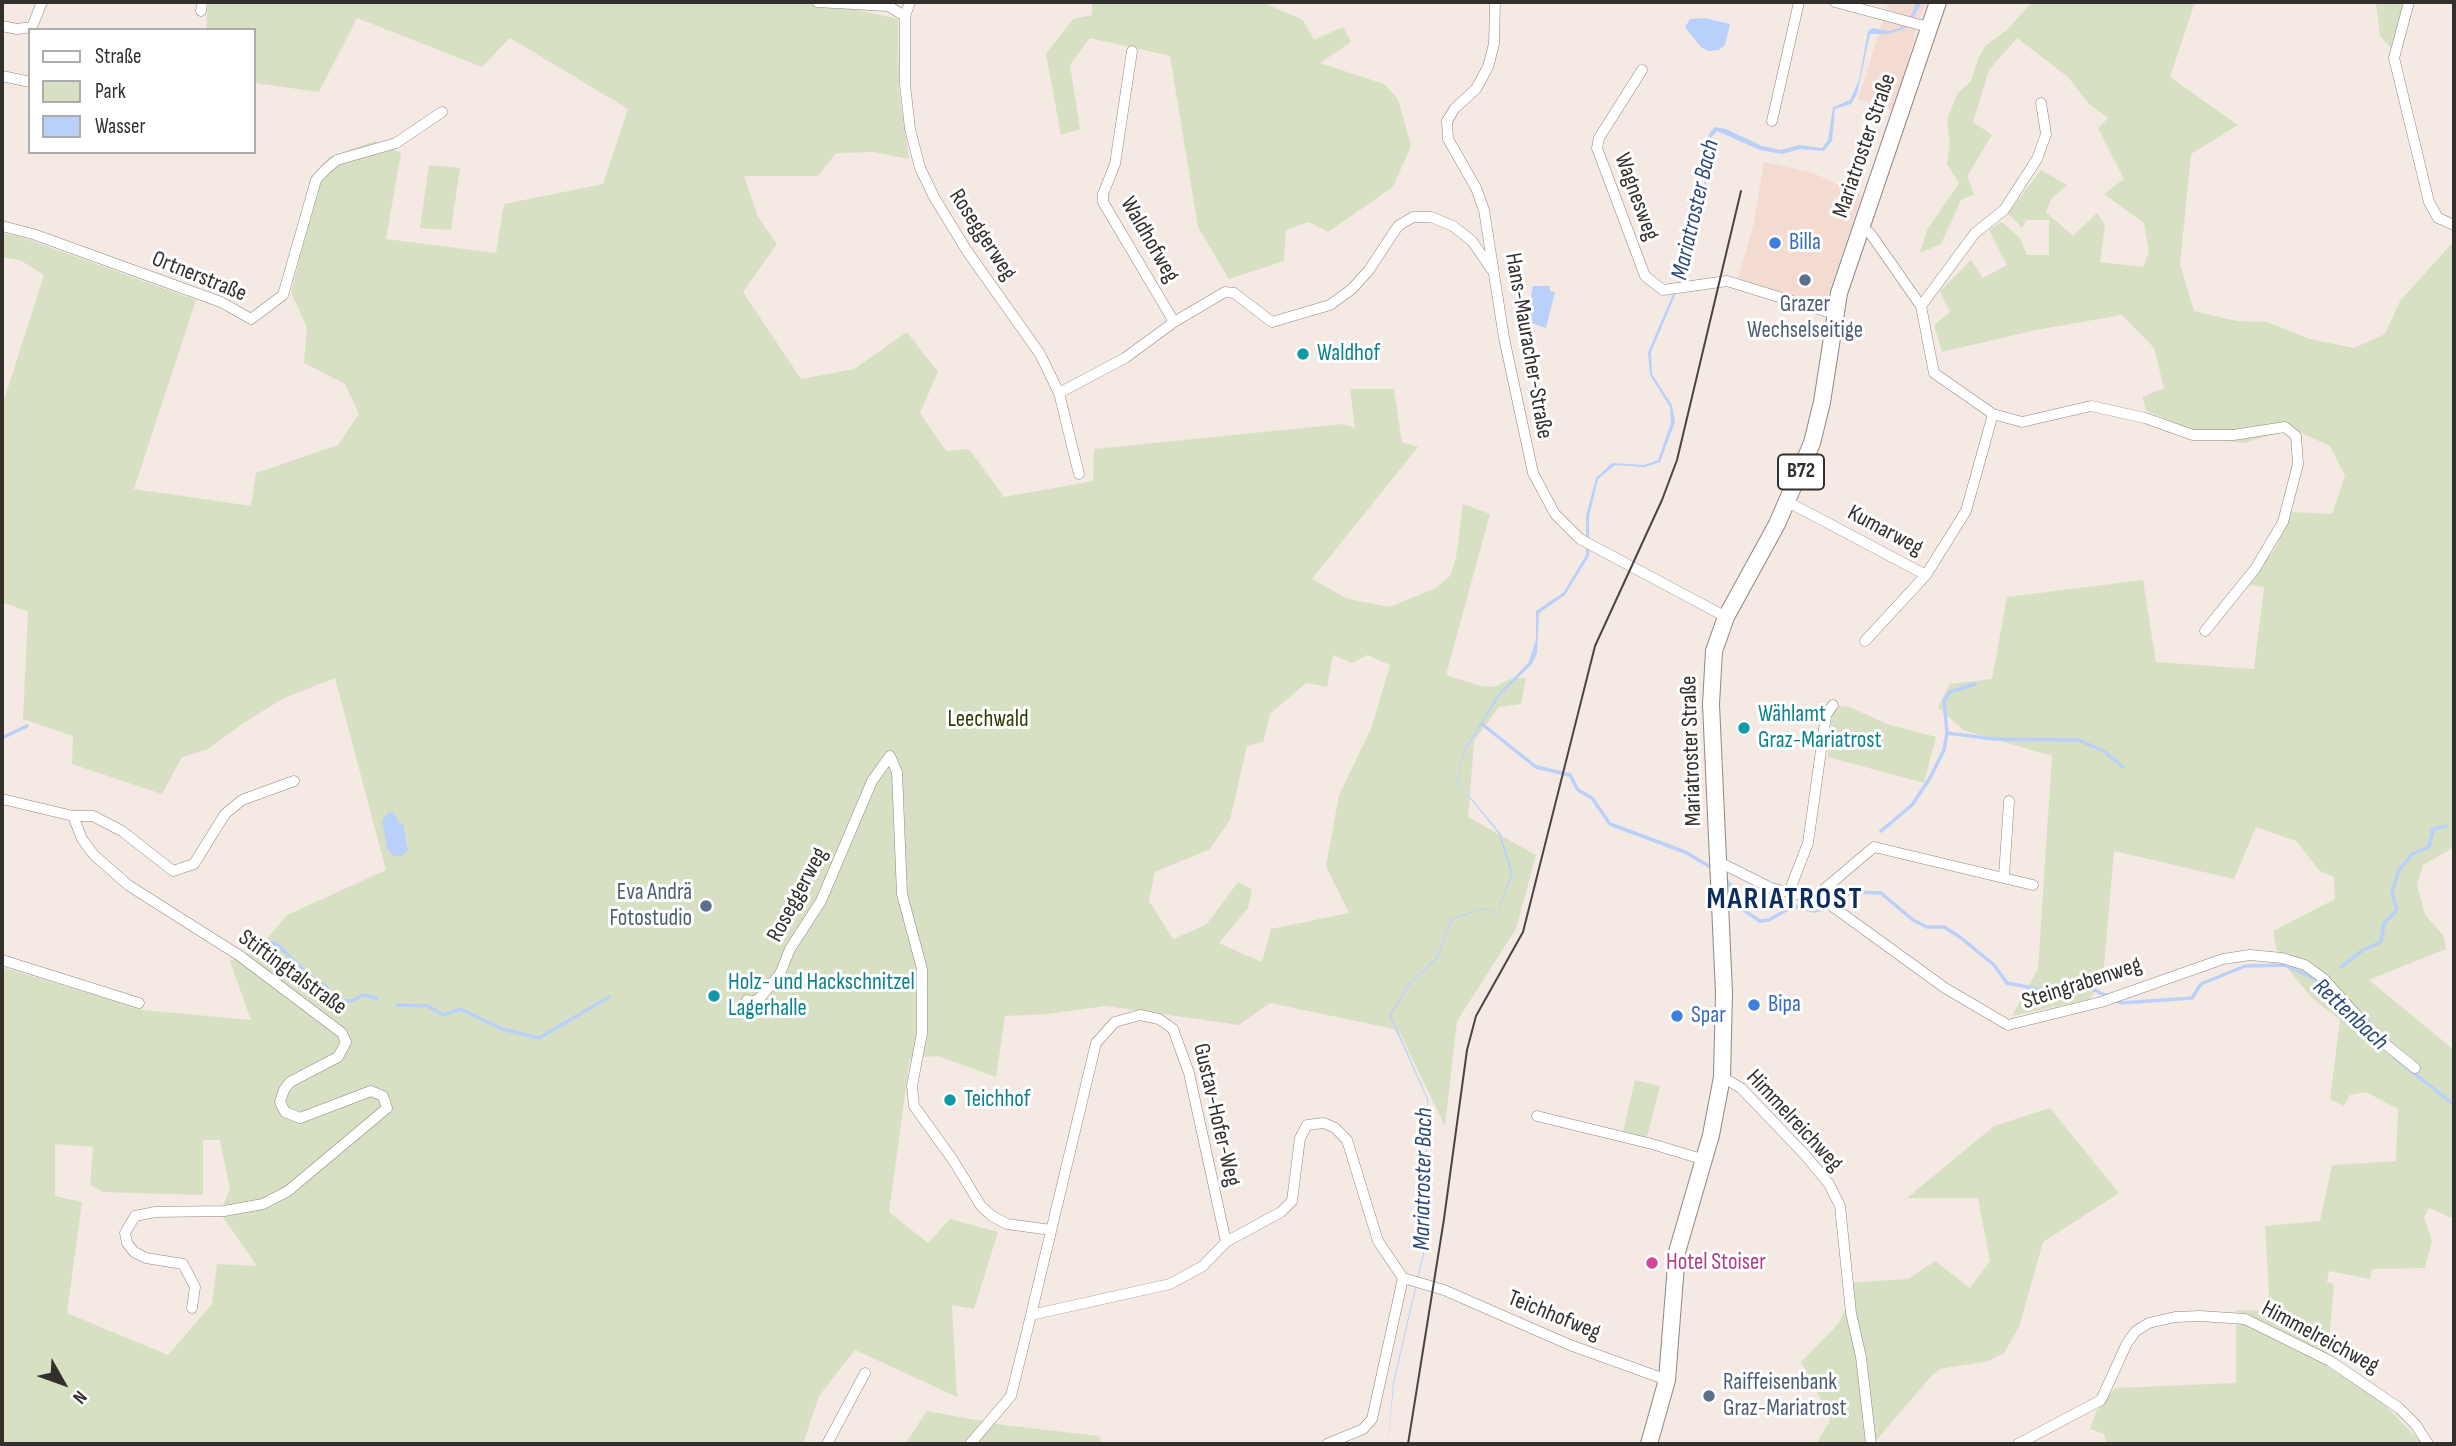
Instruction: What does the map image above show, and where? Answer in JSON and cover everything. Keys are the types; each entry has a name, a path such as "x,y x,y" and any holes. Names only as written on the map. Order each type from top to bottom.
{"main road":[{"name":"Mariatroster Straße","path":"1649,1444 1667,1380 1677,1252 1705,1160 1722,1077 1724,993 1710,689 1714,651 1726,617 1788,502 1818,424 1834,314 1922,25 1938,2"}],"street":[{"path":"2,26 17,29 32,27 42,2"},
{"path":"817,2 888,6 905,16"},
{"name":"Roseggerweg","path":"910,2 905,16 908,106 920,168 940,206 1040,354 1059,393 1079,474"},
{"name":"Hans-Mauracher-Straße","path":"1495,2 1494,44 1489,67 1476,89 1455,108 1447,121 1448,138 1484,210 1504,338 1533,473 1555,514 1580,540 1726,617"},
{"path":"1772,121 1799,2"},
{"path":"1835,2 1922,25"},
{"path":"2409,2 2394,58 2429,202 2438,218 2454,225"},
{"name":"Waldhofweg","path":"1132,51 1115,164 1103,194 1103,202 1174,321"},
{"name":"Wagnesweg","path":"1642,70 1599,138 1597,148 1645,276 1658,288 1666,290 1727,281 1834,314"},
{"path":"2,76 28,82"},
{"path":"1921,306 1975,233 2004,209 2037,159 2046,134 2041,103"},
{"name":"Ortnerstraße","path":"2,226 33,234 220,302 251,319 283,295 316,180 326,169 337,160 396,143 442,112"},
{"path":"1059,393 1125,358 1174,321 1226,292 1234,293 1272,322 1329,304 1352,289 1369,270 1398,226 1413,217 1431,217 1453,226 1472,241 1494,273"},
{"path":"1861,228 1870,233 1921,306 1934,373 1993,414 2022,422 2091,406 2146,418 2193,435 2234,435 2285,426 2296,436 2298,464 2293,491 2278,533 2255,569 2205,631"},
{"path":"1865,641 1926,575 1966,511 1993,414"},
{"name":"Kumarweg","path":"1788,502 1926,575"},
{"path":"1789,892 1808,843 1826,715 1833,705"},
{"name":"Roseggerweg","path":"747,1000 751,1002 759,999 780,974 790,949 821,901 872,782 890,756 897,772 902,894 922,969 922,1033 912,1086 914,1106 953,1160 981,1206 992,1216 1007,1224 1051,1230"},
{"path":"2,799 73,816 93,816 122,831 173,871 183,870 194,864 225,814 242,800 294,781"},
{"path":"2004,876 2008,801"},
{"name":"Stiftingtalstraße","path":"73,816 82,839 94,855 128,884 240,956 342,1033 346,1042 338,1057 290,1082 284,1090 281,1102 285,1112 300,1118 372,1091 383,1096 387,1108 288,1191 263,1203 225,1211 155,1212 135,1216 125,1233 127,1243 134,1252 146,1258 183,1264 195,1287 192,1308"},
{"path":"1820,899 1874,847 2033,885"},
{"name":"Steingrabenweg","path":"1719,874 1725,865 1757,883 1820,899 1945,988 2008,1025 2113,998 2223,959 2250,955 2289,959 2305,965 2324,979 2374,1035 2415,1068"},
{"path":"2,960 139,1003"},
{"name":"Gustav-Hofer-Weg","path":"1051,1230 1096,1043 1115,1023 1140,1015 1159,1019 1173,1029 1181,1045 1226,1242"},
{"name":"Himmelreichweg","path":"1722,1077 1741,1088 1806,1156 1829,1184 1840,1206 1851,1313 1861,1357 1871,1444"},
{"path":"1537,1116 1705,1160"},
{"path":"1031,1315 1170,1284 1203,1266 1226,1242 1281,1212 1292,1201 1300,1138 1307,1125 1324,1123 1335,1128 1347,1140 1378,1241 1407,1278 1372,1419 1363,1429 1326,1444"},
{"path":"970,1444 1011,1396 1051,1230"},
{"name":"Teichhofweg","path":"1407,1278 1570,1345 1667,1380"},
{"name":"Himmelreichweg","path":"2018,1444 2101,1401 2127,1343 2136,1331 2149,1323 2175,1317 2200,1316 2245,1319 2330,1361 2399,1408 2428,1444"},
{"path":"827,1444 865,1373"}],"shaded area":[{"path":"1878,2 1927,2 1918,24 1895,111 1858,99 1888,5"},
{"path":"1764,162 1813,173 1862,195 1824,307 1738,278 1753,227"}],"green space":[{"name":"Leechwald","path":"208,2 847,2 849,8 898,19 899,91 909,159 873,152 836,153 818,176 744,176 758,217 777,244 743,292 801,379 854,369 907,332 938,372 920,413 946,451 969,449 1004,497 1093,481 1094,449 1343,424 1355,428 1350,389 1394,389 1402,442 1418,447 1312,579 1348,599 1390,607 1436,588 1450,576 1456,558 1463,504 1490,514 1446,675 1481,686 1494,687 1512,678 1464,750 1456,781 1470,798 1468,817 1500,835 1511,874 1502,900 1513,874 1502,836 1536,855 1516,929 1457,1021 1445,1126 1391,1015 1411,983 1437,959 1452,920 1463,916 1451,919 1436,958 1410,982 1389,1015 1399,1038 1394,1029 1270,1003 1239,1025 1105,1006 1048,1014 1005,1016 996,1077 938,1056 910,1058 889,1212 928,1243 950,1219 998,1232 974,1309 952,1305 957,1397 855,1350 819,1396 803,1444 2,1444 2,976 5,968 143,1010 251,1020 230,961 259,948 287,915 386,870 335,678 284,698 208,749 182,757 162,794 72,764 73,736 23,719 28,612 2,602 2,406 44,275 20,260 2,257 2,233 21,237 196,300 134,489 251,506 256,473 338,445 359,414 345,384 304,363 307,328 291,292 314,203 309,181 329,157 375,141 401,153 386,239 496,253 504,204 603,184 628,109 510,38 482,67 357,18 319,92 256,83 256,28 206,28","holes":["1333,655 1352,663 1367,655 1390,665 1371,729 1339,795 1326,866 1349,913 1271,929 1262,962 1219,943 1248,908 1252,889 1238,882 1206,925 1173,939 1149,901 1155,872 1210,849 1230,820 1247,746 1263,742 1270,714 1306,683 1327,687","203,1140 220,1140 230,1189 220,1213 257,1266 217,1264 212,1304 168,1355 67,1313 82,1202 55,1196 55,1144 93,1147 90,1185 103,1192 203,1195"]},
{"path":"1092,2 1262,2 1303,20 1314,40 1343,27 1351,42 1320,63 1384,84 1398,99 1411,146 1393,187 1328,232 1309,222 1286,230 1284,261 1229,279 1198,227 1170,56 1090,38 1070,65 1080,129 1061,135 1046,54 1073,19 1092,15"},
{"path":"2032,2 2195,2 2170,77 2238,125 2191,154 2180,264 2194,311 2237,321 2267,322 2310,339 2354,348 2385,334 2400,301 2454,241 2454,847 2423,865 2417,884 2425,915 2444,936 2446,949 2369,980 2454,1050 2454,1219 2429,1208 2424,1217 2432,1241 2425,1268 2372,1269 2370,1279 2329,1271 2327,1282 2334,1284 2327,1367 2375,1395 2423,1444 2106,1444 2104,1434 2090,1429 2096,1412 2115,1388 2236,1383 2236,1310 2270,1311 2265,1226 2320,1221 2332,1165 2396,1161 2398,1109 2366,1092 2350,1095 2344,1106 2330,1099 2340,1020 2312,998 2278,957 2273,931 2335,899 2334,877 2320,871 2296,841 2256,827 2234,879 2114,851 2103,978 2090,999 2012,1016 2038,969 2052,756 1963,730 1938,707 1950,684 1992,679 2007,597 2143,580 2156,662 2254,669 2264,587 2247,584 2275,549 2292,512 2332,514 2345,476 2330,446 2292,429 2244,443 2213,439 2147,411 2142,397 2164,388 2154,348 2122,315 2036,330 1942,352 1934,325 1950,312 1940,291 1971,260 1983,278 2007,265 1989,230 2002,222 2020,238 2027,255 2049,255 2049,220 2026,220 2022,228 2008,213 2041,170 2067,185 2052,198 2046,212 2073,236 2097,213 2105,225 2100,262 2143,267 2149,252 2144,223 2104,194 2124,179 2098,128 2108,118 2089,104 2068,77 2017,38 1989,70 1973,122 1992,135 1967,176 1974,194 1961,200 1941,244 1920,253 1927,230 1959,183 1947,164 1950,142 1947,120 1957,94 1971,81 1986,45 2007,30"},
{"path":"2405,2 2391,48 2380,36 2376,3"},
{"path":"429,165 460,168 451,230 420,228"},
{"path":"1516,678 1526,678 1521,704 1499,707 1474,741 1470,796 1457,781 1465,751 1501,694"},
{"path":"1833,705 1849,707 1890,725 1936,737 1924,783 1828,757"},
{"path":"1635,1080 1660,1086 1647,1137 1623,1132"},
{"path":"2050,1108 2119,1193 2043,1242 2019,1327 2004,1353 1988,1361 1940,1369 1873,1444 1816,1444 1831,1419 1801,1362 1838,1324 1848,1304 1845,1283 1908,1279 1935,1261 1970,1288 1990,1261 1978,1198 1907,1198 1994,1126"},
{"path":"927,1411 1003,1425 1099,1436 1102,1444 905,1444"}],"water":[{"name":"Mariatroster Bach","path":"1916,2 1922,2 1908,27 1889,34 1870,34 1857,94 1851,104 1835,109 1832,141 1824,151 1800,149 1782,154 1760,150 1717,131 1709,140 1706,191 1698,204 1685,272 1651,352 1652,374 1672,405 1675,422 1660,462 1645,467 1615,465 1598,479 1589,517 1589,556 1565,595 1539,613 1537,653 1532,664 1501,694 1465,751 1457,781 1501,834 1513,874 1497,914 1483,909 1452,920 1437,959 1411,983 1391,1015 1428,1099 1425,1249 1394,1383 1388,1444 1393,1383 1424,1249 1427,1099 1389,1015 1410,982 1436,958 1451,919 1483,908 1497,913 1511,874 1499,834 1456,781 1464,750 1499,693 1529,662 1536,639 1536,611 1564,592 1586,555 1586,516 1596,478 1612,463 1644,465 1658,460 1671,423 1670,407 1650,375 1648,352 1683,271 1695,203 1704,189 1705,147 1710,132 1715,127 1726,129 1762,146 1781,150 1799,145 1822,148 1828,140 1833,107 1850,100 1859,80 1868,31 1873,28 1889,31 1900,28 1912,14"},
{"path":"1705,18 1730,24 1725,45 1719,50 1708,51 1701,47 1685,27 1690,19"},
{"path":"1533,286 1550,286 1550,291 1555,292 1546,328 1526,321"},
{"path":"389,812 394,813 399,823 403,824 408,850 401,857 392,855 387,848 382,820"}],"waterway":[{"path":"1947,733 1944,701 1950,692 1975,684"},
{"name":"Rettenbach","path":"1482,724 1536,767 1570,775 1578,790 1592,798 1610,824 1685,852 1714,869"},
{"path":"2,738 27,726"},
{"path":"1881,831 1912,805 1944,750 1947,733 1994,739 2078,740 2102,750 2123,767"},
{"path":"2341,967 2363,950 2381,942 2384,923 2397,910 2392,893 2398,872 2412,854 2429,847 2433,829 2446,826"},
{"name":"Rettenbach","path":"1725,879 1737,893 1745,911 1760,921 1769,920 1793,906 1813,911 1825,909 1851,892 1881,893 1913,920 1927,927 1944,927 1960,937 1994,965 2007,983 2043,990 2075,981 2107,996"},
{"path":"268,941 279,946 314,980 325,985 335,1000 352,1001 362,995 377,998"},
{"name":"Rettenbach","path":"2114,999 2121,1003 2192,998 2201,984 2245,966 2285,965 2315,979 2371,1038"},
{"path":"397,1005 428,1006 443,1015 460,1009 502,1029 539,1038 609,997"},
{"name":"Rettenbach","path":"2395,1058 2454,1105"}],"tram line":[{"path":"1408,1444 1444,1219 1467,1050 1476,1016 1523,932 1595,646 1662,500 1677,460 1741,191"}],"place":[{"name":"Billa","path":"1775,243"},
{"name":"Grazer Wechselseitige","path":"1805,280"},
{"name":"Waldhof","path":"1303,354"},
{"name":"Wählamt Graz-Mariatrost","path":"1744,728"},
{"name":"Eva Andrä Fotostudio","path":"706,906"},
{"name":"Holz- und Hackschnitzel Lagerhalle","path":"714,996"},
{"name":"Bipa","path":"1754,1005"},
{"name":"Spar","path":"1677,1016"},
{"name":"Teichhof","path":"950,1100"},
{"name":"Hotel Stoiser","path":"1652,1263"},
{"name":"Raiffeisenbank Graz-Mariatrost","path":"1709,1396"}],"district":[{"name":"MARIATROST","path":"1785,900"}]}
